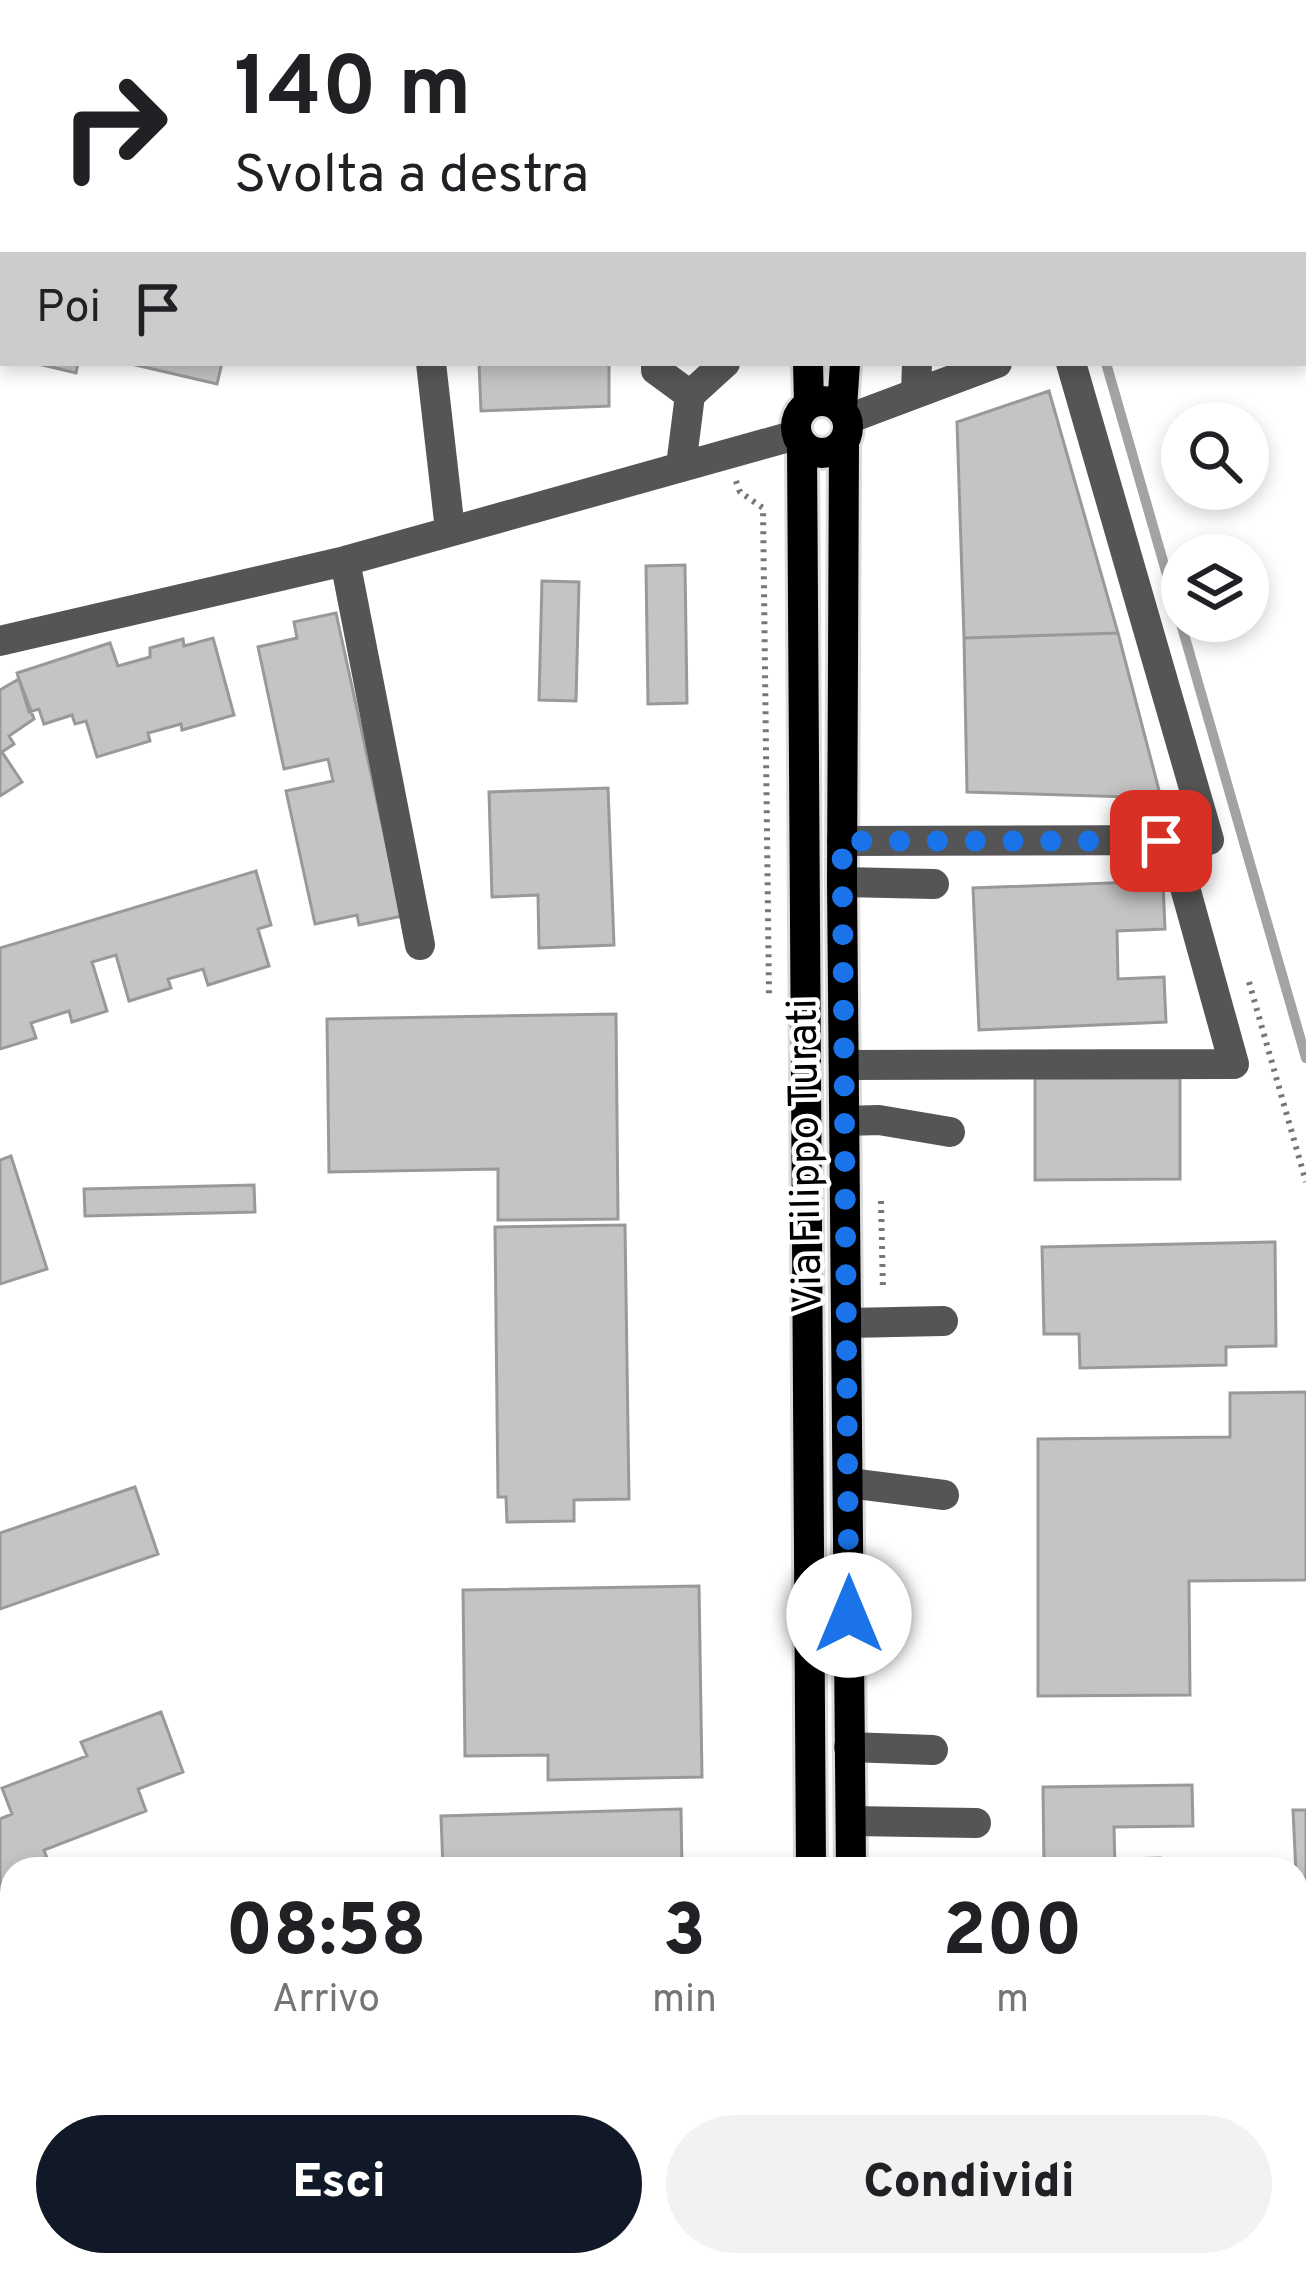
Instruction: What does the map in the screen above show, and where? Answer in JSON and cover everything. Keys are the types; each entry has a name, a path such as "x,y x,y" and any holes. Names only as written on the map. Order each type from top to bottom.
{"main road":[{"path":"808,366 808,404 795,423 799,440 824,454 844,423 820,400 808,404"},
{"name":"Via Filippo Turati","path":"845,366 842,882 851,1857"},
{"name":"Via Filippo Turati","path":"799,440 811,1857"}],"street":[{"path":"431,366 450,530"},
{"path":"656,366 690,395"},
{"path":"681,466 690,395 722,366"},
{"path":"844,423 917,378 981,366"},
{"path":"842,841 1209,840 1072,366"},
{"path":"2,636 345,561 681,466 799,440"},
{"path":"345,561 420,945"},
{"path":"842,882 934,884"},
{"path":"844,1065 1234,1064 1184,884"},
{"path":"845,1121 879,1120 950,1132"},
{"path":"848,1323 943,1321"},
{"path":"849,1483 944,1495"},
{"path":"850,1747 933,1750"},
{"path":"850,1821 976,1823"}],"path":[{"path":"727,456 740,492 763,508 769,995"},
{"path":"1248,977 1306,1182"}],"building":[{"path":"47,366 77,366 76,373"},
{"path":"140,366 221,366 217,384"},
{"path":"479,366 609,366 609,406 481,411"},
{"path":"1049,391 1118,633 964,638 957,422"},
{"path":"685,565 687,703 648,704 646,566"},
{"path":"542,581 579,582 576,701 539,700"},
{"path":"336,613 402,916 359,925 357,915 315,924 286,791 333,781 328,759 284,769 258,647 297,638 294,622"},
{"path":"1118,633 1161,798 967,792 964,638"},
{"path":"213,638 234,715 182,730 181,724 148,733 150,741 97,757 86,721 75,724 72,715 44,724 39,709 29,712 17,673 110,643 118,666 150,657 150,648 183,639 184,646"},
{"path":"19,679 34,719 9,736 14,744 2,752 22,782 0,796 0,690"},
{"path":"608,788 614,945 539,948 538,895 492,897 489,792"},
{"path":"256,871 271,925 258,929 269,966 208,985 203,969 168,979 171,988 129,1001 116,955 92,962 107,1011 72,1022 69,1011 31,1023 36,1038 0,1049 0,948"},
{"path":"1163,881 1165,929 1117,931 1118,979 1164,977 1166,1022 979,1030 973,888"},
{"path":"616,1014 618,1219 498,1220 498,1169 329,1172 327,1019"},
{"path":"1035,1078 1180,1078 1180,1179 1035,1180"},
{"path":"11,1156 47,1269 0,1284 0,1160"},
{"path":"254,1185 255,1212 85,1216 84,1189"},
{"path":"625,1225 629,1499 574,1500 574,1521 507,1522 506,1497 498,1497 495,1227"},
{"path":"1275,1242 1276,1346 1226,1347 1226,1365 1080,1368 1079,1334 1044,1334 1042,1247"},
{"path":"1306,1392 1306,1580 1189,1581 1190,1695 1038,1696 1038,1439 1230,1437 1230,1393"},
{"path":"135,1487 158,1554 0,1609 0,1533"},
{"path":"699,1586 702,1777 548,1780 548,1755 465,1756 463,1590"},
{"path":"161,1712 183,1772 138,1789 146,1811 44,1850 47,1857 0,1857 0,1819 12,1814 2,1788 87,1756 81,1742"},
{"path":"1192,1785 1193,1826 1114,1827 1115,1857 1044,1857 1043,1787"},
{"path":"681,1809 682,1857 443,1857 441,1816"},
{"path":"1293,1810 1306,1810 1306,1857 1295,1857"}],"waterway":[{"path":"1107,366 1306,1058"}],"route":[{"path":"849,1615 842,841 1161,841"}]}
